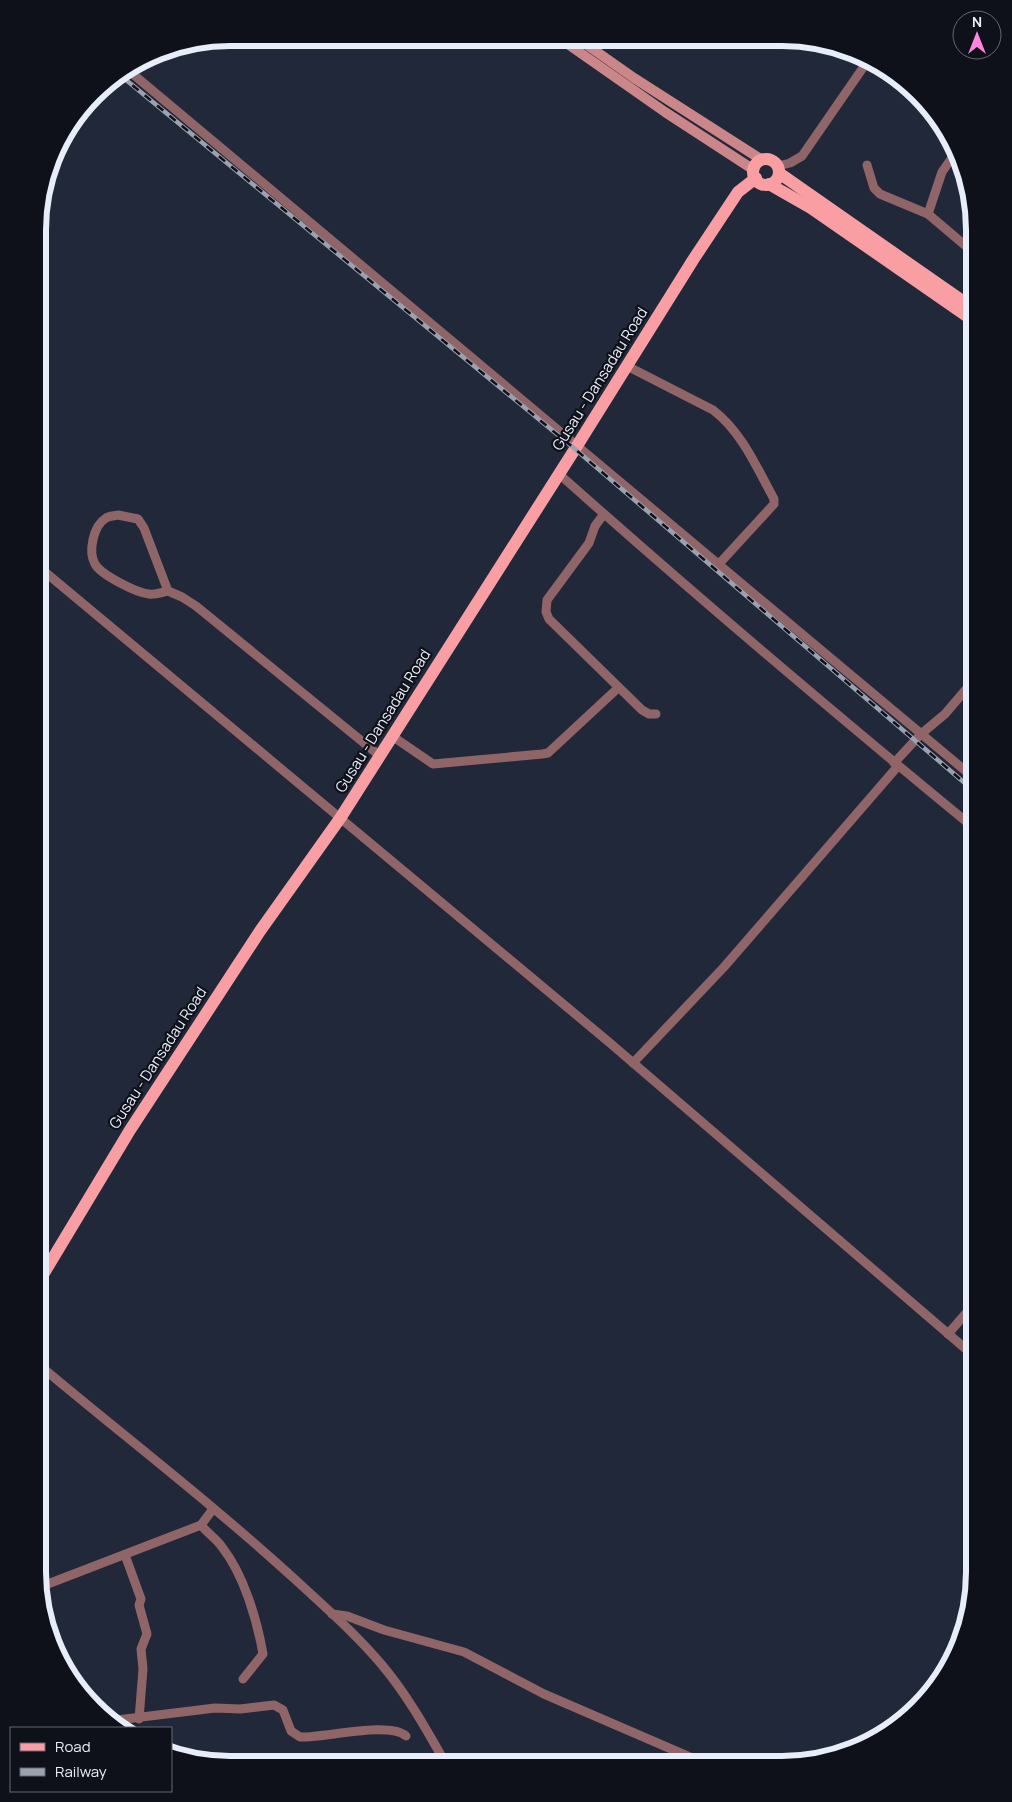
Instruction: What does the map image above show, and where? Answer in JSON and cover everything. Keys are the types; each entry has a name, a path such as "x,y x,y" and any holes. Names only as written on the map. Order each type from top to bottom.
{"main road":[{"path":"570,46 755,174 762,183 769,184 811,208 966,315"},
{"path":"589,46 634,78 762,160 773,161 778,169 966,303"},
{"path":"755,174 757,164 762,160"},
{"path":"769,184 776,180 778,169"},
{"name":"Gusau - Dansadau Road","path":"46,1270 135,1122 260,931 341,817 578,445 693,260 738,192 755,174"}],"street":[{"path":"778,169 802,156 864,66"},
{"path":"133,74 966,771"},
{"path":"928,214 942,172 951,159"},
{"path":"867,165 874,188 880,194 928,214 966,246"},
{"path":"627,366 713,410 725,419 736,432 774,499 774,504 718,565"},
{"path":"559,474 896,764 966,821"},
{"path":"604,514 595,526 589,542 548,600 546,612 549,619 618,688 642,710 649,714 656,714"},
{"path":"168,591 144,528 138,519 118,515 106,518 97,529 93,540 92,556 99,569 130,588 149,594 168,591 196,606 380,756"},
{"path":"46,573 341,817 633,1063 966,1349"},
{"path":"392,736 433,764 548,753 618,688"},
{"path":"633,1063 724,967 921,734 945,714 966,689"},
{"path":"948,1334 966,1313"},
{"path":"46,1371 261,1548 332,1614 382,1665 406,1696 442,1756"},
{"path":"47,1583 126,1555 200,1525 213,1509"},
{"path":"200,1525 230,1557 246,1592 257,1624 258,1638 263,1654 243,1679"},
{"path":"126,1555 141,1599 140,1605 147,1634 141,1649 144,1669 139,1719"},
{"path":"332,1614 347,1616 384,1630 464,1652 544,1694 687,1756"},
{"path":"121,1720 199,1710 240,1709 274,1705 283,1710 291,1731 300,1737 376,1731 400,1731 406,1736"}],"railway":[{"path":"125,79 575,449 966,784"}]}
